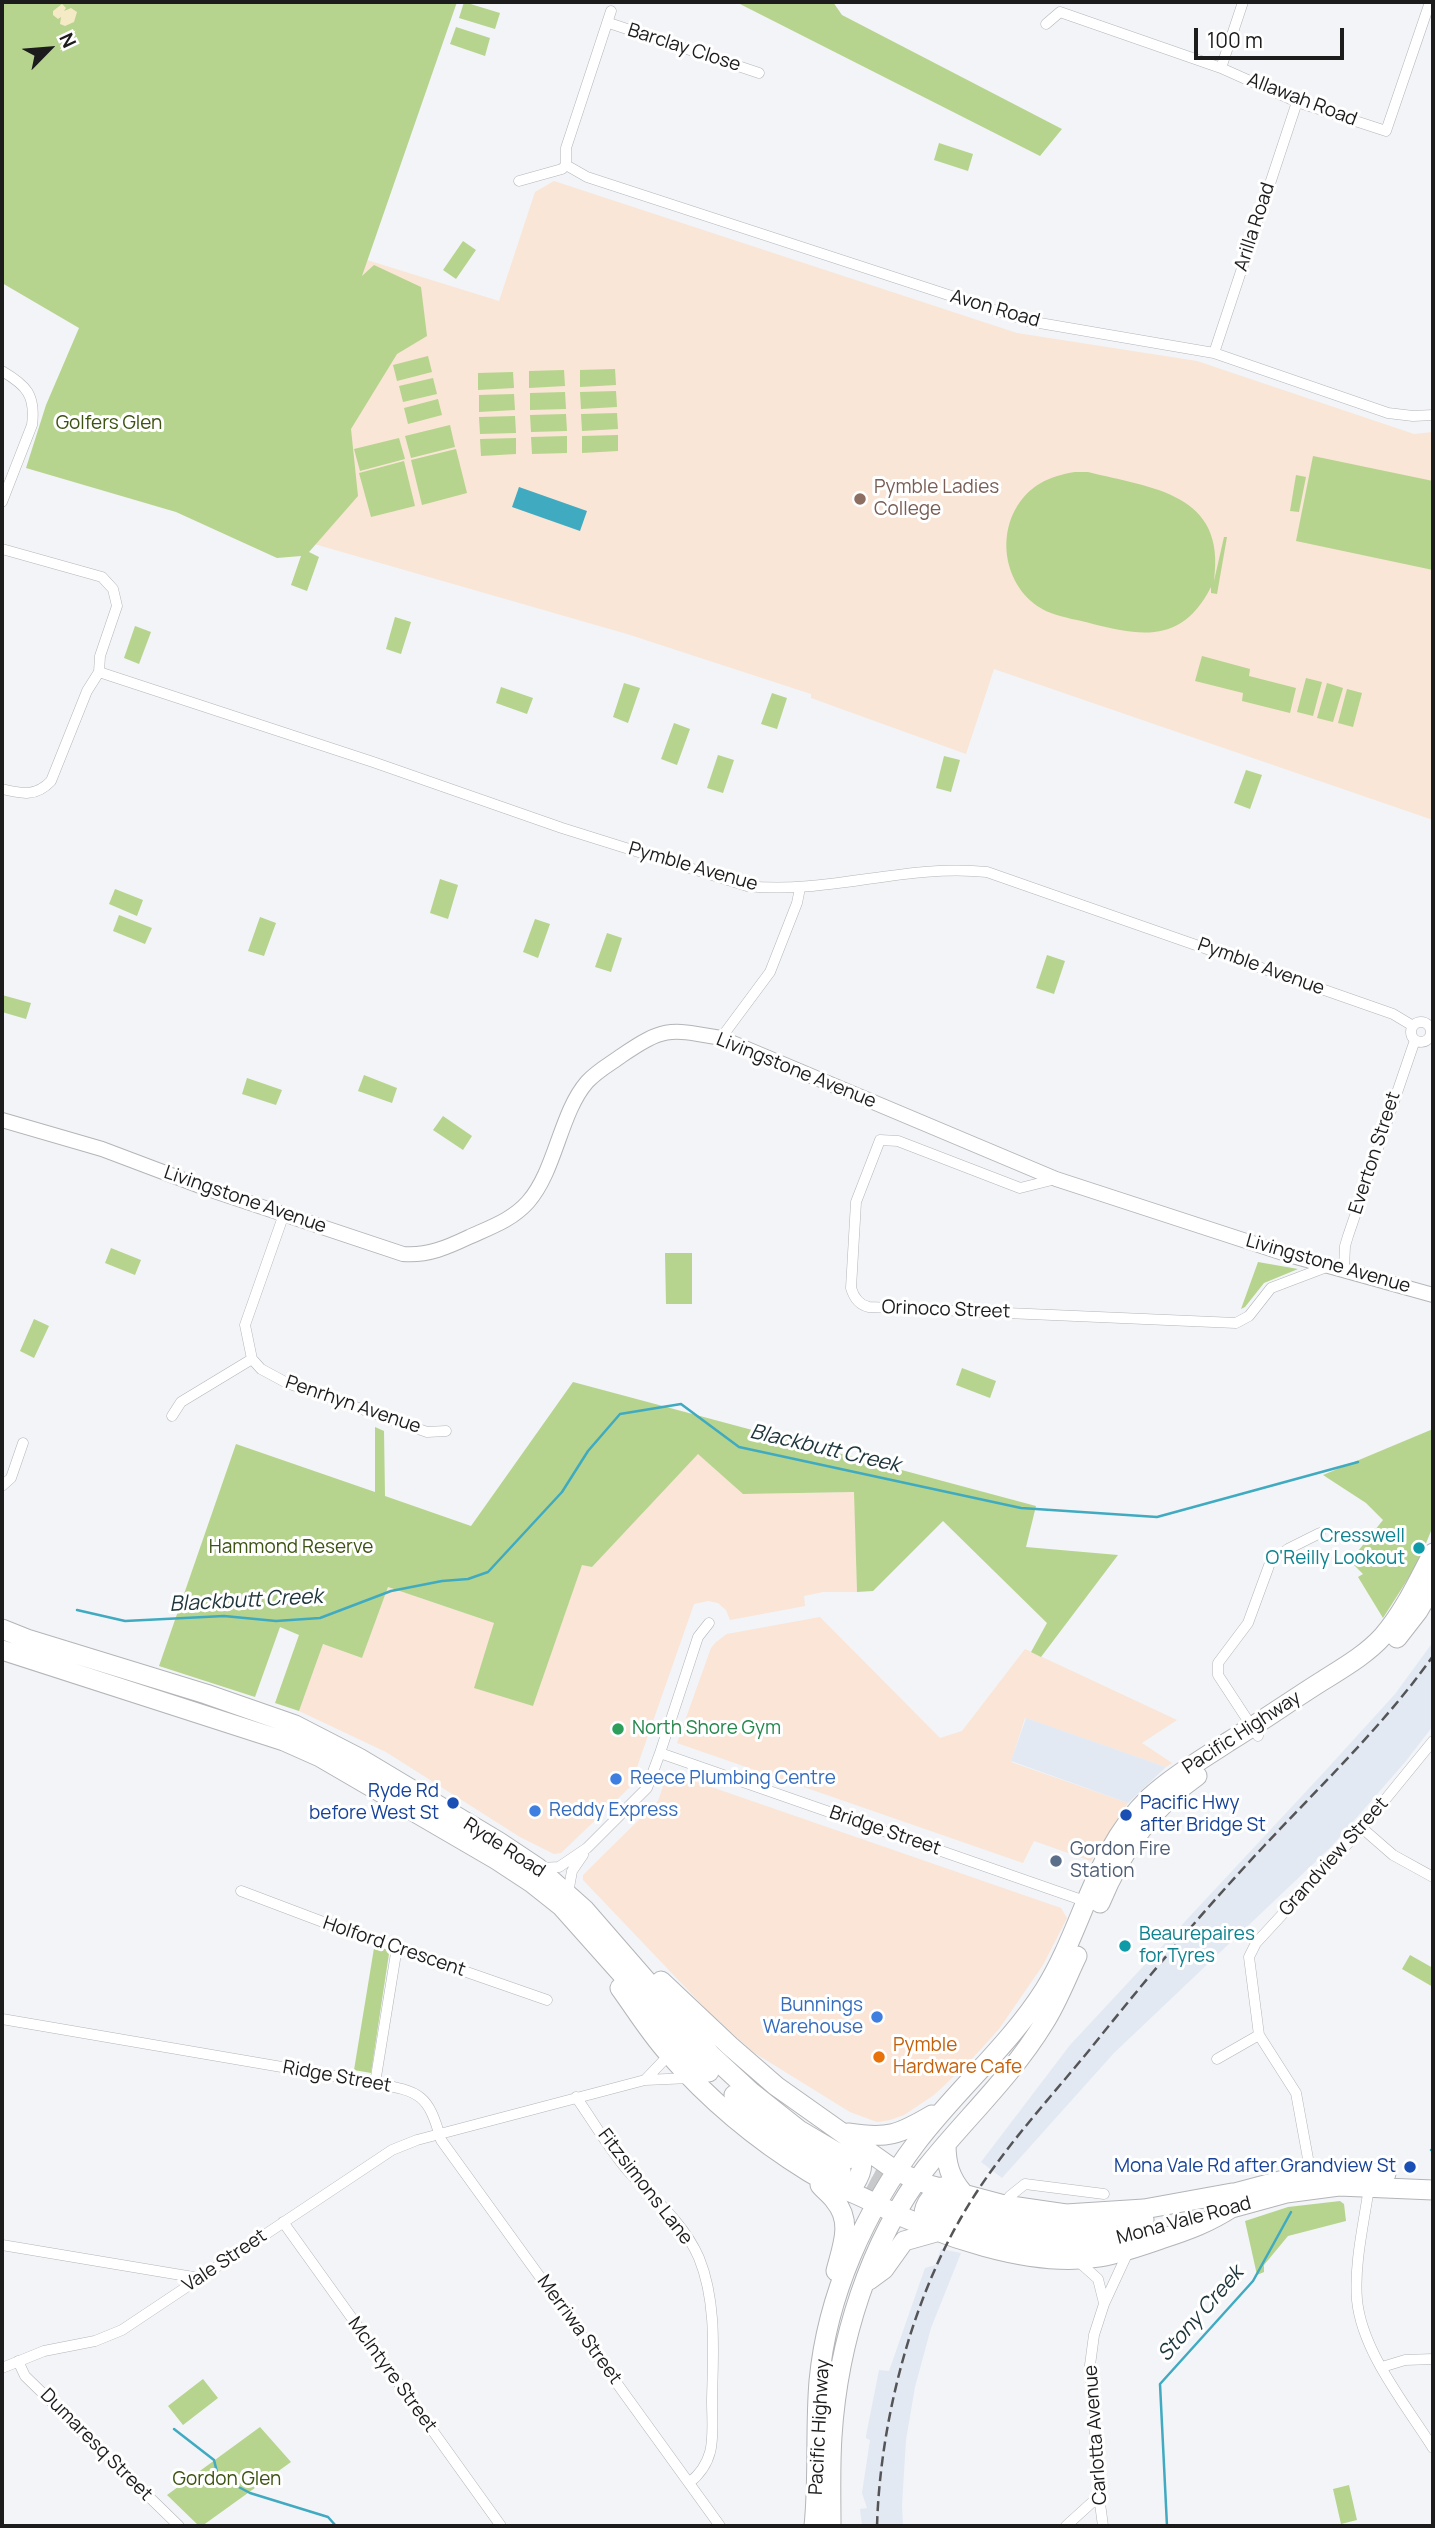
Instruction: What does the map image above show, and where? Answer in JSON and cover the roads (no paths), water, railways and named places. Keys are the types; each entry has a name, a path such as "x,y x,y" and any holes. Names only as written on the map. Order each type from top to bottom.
{"highway":[{"name":"Pacific Highway","path":"831,2526 833,2419 847,2342 865,2283 895,2215 946,2144 993,2091 1045,2022 1124,1853 1155,1811 1255,1731 1381,1639 1405,1605 1433,1553"},
{"name":"Pacific Highway","path":"814,2526 818,2480 818,2394 831,2312 877,2204 896,2171 919,2139 1030,2012 1064,1955 1111,1850 1147,1800 1186,1769 1371,1662 1410,1621 1433,1584"},
{"name":"Ryde Road","path":"2,1629 295,1725 367,1763 538,1868 714,2077 782,2134 843,2173"},
{"name":"Ryde Road","path":"2,1650 284,1741 320,1757 532,1883 584,1909 711,2055 751,2092 799,2130 843,2173"},
{"path":"564,1900 668,2053 750,2131 810,2173 843,2213 846,2223 836,2272 840,2286"},
{"path":"584,1909 758,2071 896,2171 918,2181 939,2209 999,2249 1037,2256 1098,2258 1206,2224 1233,2200"},
{"path":"844,2133 874,2136 910,2129 950,2105"},
{"path":"843,2173 855,2185 863,2164 844,2133"},
{"path":"946,2144 949,2174 963,2193 1004,2205 1066,2214 1233,2200"},
{"name":"Mona Vale Road","path":"1233,2200 1264,2183 1335,2171 1433,2177"},
{"path":"810,2173 843,2173 877,2204 895,2215 939,2209"},
{"name":"Mona Vale Road","path":"939,2209 1032,2227 1071,2230 1118,2225 1233,2200 1339,2186 1433,2190"},
{"path":"865,2283 884,2269 904,2241 939,2209 963,2193"}],"street":[{"path":"1221,68 1243,2"},
{"name":"Allawah Road","path":"1060,7 1221,68 1297,102 1386,131 1430,2"},
{"path":"1046,24 1060,7"},
{"path":"519,181 562,169 566,164 566,148 611,11"},
{"name":"Barclay Close","path":"609,23 759,73"},
{"name":"Arilla Road","path":"1214,353 1297,102"},
{"name":"Avon Road","path":"566,164 601,182 1028,321 1214,353 1388,413 1433,415"},
{"path":"2,371 22,383 32,400 34,412 32,425 2,502"},
{"path":"2,549 102,577 113,589 117,606 100,656 99,672 87,691 51,781 41,792 28,794 2,789"},
{"name":"Pymble Avenue","path":"99,672 373,762 562,828 747,886 800,888 950,869 988,872 1393,1014 1413,1026 1421,1022 1426,1024 1432,1034 1425,1041 1415,1040"},
{"path":"721,1038 770,972 797,903 800,888"},
{"path":"1413,1026 1411,1035 1415,1040"},
{"name":"Livingstone Avenue","path":"2,1119 102,1149 208,1189 403,1254 415,1255 441,1250 509,1219 536,1191 582,1089 594,1075 646,1039 660,1033 682,1032 721,1038 1056,1179 1433,1295"},
{"name":"Everton Street","path":"1337,1267 1415,1040"},
{"name":"Orinoco Street","path":"1056,1179 1020,1188 898,1141 880,1140 856,1202 850,1288 853,1295 863,1306 869,1307 1236,1323 1249,1315 1271,1288 1337,1267"},
{"path":"172,1416 181,1402 252,1359 245,1325 284,1214"},
{"name":"Penrhyn Avenue","path":"252,1359 261,1369 287,1384 427,1432 446,1432"},
{"path":"2,1486 11,1478 23,1443"},
{"path":"1255,1731 1218,1675 1218,1663 1248,1623 1270,1563 1288,1549 1320,1533"},
{"path":"538,1868 559,1867 587,1848 647,1788 698,1637 709,1623"},
{"name":"Grandview Street","path":"1311,2175 1296,2094 1259,2035 1249,1957 1251,1949 1362,1829 1433,1741"},
{"name":"Bridge Street","path":"660,1753 1086,1902"},
{"path":"1362,1829 1393,1855 1433,1877"},
{"path":"564,1900 572,1871 587,1848"},
{"path":"1086,1902 1107,1886"},
{"name":"Holford Crescent","path":"241,1891 547,2000"},
{"path":"375,2083 397,1947"},
{"name":"Ridge Street","path":"2,2018 410,2090 428,2105 439,2133"},
{"path":"1217,2059 1259,2035"},
{"path":"645,2080 668,2053"},
{"path":"439,2133 645,2080 692,2078"},
{"name":"Fitzsimons Lane","path":"576,2097 627,2170 658,2201 691,2242 708,2287 713,2348 711,2444 703,2472 689,2483"},
{"name":"Vale Street","path":"2,2368 44,2351 108,2336 392,2150 439,2133"},
{"name":"Merriwa Street","path":"439,2133 441,2140 720,2526"},
{"path":"1004,2205 1010,2196 1025,2184 1104,2194"},
{"path":"1369,2186 1357,2302 1370,2346 1433,2448"},
{"name":"McIntyre Street","path":"283,2222 497,2525"},
{"path":"2,2245 200,2278"},
{"name":"Carlotta Avenue","path":"1103,2526 1090,2365 1094,2335 1104,2304 1130,2250"},
{"path":"1074,2259 1098,2279 1104,2304"},
{"path":"1382,2367 1405,2360 1433,2359"},
{"name":"Dumaresq Street","path":"18,2361 25,2376 179,2526"},
{"path":"1066,2526 1099,2497"}],"water":[{"path":"519,487 587,511 580,531 512,507"}],"waterway":[{"name":"Blackbutt Creek","path":"77,1610 125,1621 224,1616 276,1621 320,1618 391,1591 468,1579 488,1572 562,1492 588,1451 620,1414 681,1404 739,1447 1021,1508 1157,1517 1358,1462"},
{"name":"Stony Creek","path":"1167,2526 1160,2384 1253,2281 1291,2212"},
{"path":"174,2429 214,2460 218,2476 250,2493 328,2517 336,2526"}],"tunnel":[{"path":"849,2159 918,2195 943,2203"},
{"path":"842,2172 903,2203 936,2215"}],"railway":[{"path":"877,2526 884,2447 901,2366 927,2288 962,2216 976,2194 1023,2130 1176,1945 1241,1870 1373,1730 1433,1656"}],"place":[{"name":"Pymble Ladies College","path":"860,499"},
{"name":"Cresswell O'Reilly Lookout","path":"1419,1548"},
{"name":"North Shore Gym","path":"618,1729"},
{"name":"Reece Plumbing Centre","path":"616,1779"},
{"name":"Ryde Rd before West St","path":"453,1803"},
{"name":"Reddy Express","path":"535,1811"},
{"name":"Pacific Hwy after Bridge St","path":"1126,1815"},
{"name":"Gordon Fire Station","path":"1056,1861"},
{"name":"Beaurepaires for Tyres","path":"1125,1946"},
{"name":"Bunnings Warehouse","path":"877,2017"},
{"name":"Pymble Hardware Cafe","path":"879,2057"},
{"name":"Mona Vale Rd after Grandview St","path":"1410,2167"}],"park label":[{"name":"Golfers Glen","path":"109,424"},
{"name":"Hammond Reserve","path":"291,1548"},
{"name":"Gordon Glen","path":"227,2480"}]}
